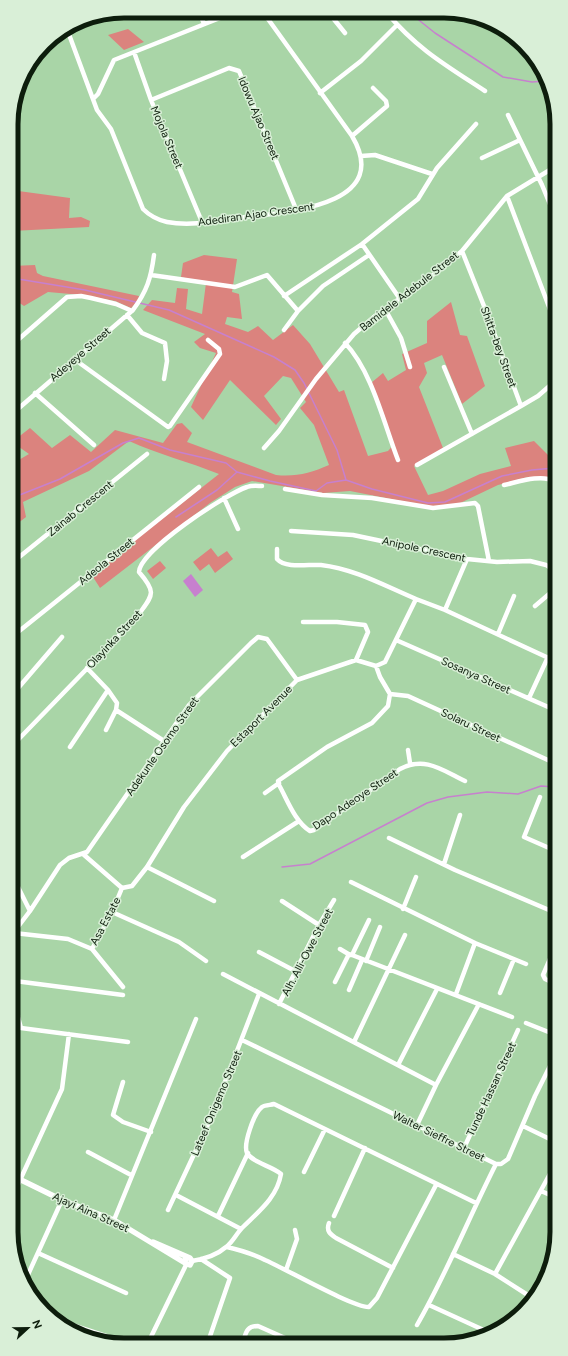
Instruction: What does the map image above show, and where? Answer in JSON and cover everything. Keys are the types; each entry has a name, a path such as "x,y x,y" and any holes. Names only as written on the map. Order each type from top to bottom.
{"street":[{"path":"202,18 204,24"},
{"path":"93,99 98,94 114,60 219,18"},
{"path":"267,18 352,136 361,156 375,155 432,174"},
{"path":"333,18 345,33"},
{"path":"391,18 427,53 485,91"},
{"path":"320,93 361,61 397,25"},
{"name":"Adediran Ajao Crescent","path":"68,34 97,110 113,133 138,200 151,216 168,222 202,222 269,215 328,203 350,189 360,174 361,156"},
{"name":"Mojola Street","path":"134,52 151,100 202,222"},
{"name":"Idowu Ajao Street","path":"151,100 229,68 239,71 296,209"},
{"path":"352,136 387,106 386,101 373,88"},
{"path":"508,115 550,205"},
{"path":"284,296 362,244 418,199 427,186 432,174 476,124"},
{"path":"482,158 520,140"},
{"name":"Bamidele Adebule Street","path":"264,448 279,431 316,379 345,343 363,326 437,272 462,251 507,196 550,170"},
{"path":"507,196 550,309"},
{"path":"362,244 400,300"},
{"name":"Shitta-bey Street","path":"462,251 521,406"},
{"name":"Adeyeye Street","path":"18,409 74,359 132,311 144,294 151,275 154,255"},
{"path":"284,330 298,311 334,277 369,255"},
{"path":"151,275 235,287 267,275 298,311"},
{"path":"18,340 67,298 81,296 91,298 116,304 132,311"},
{"path":"385,309 401,338 410,367"},
{"path":"127,315 142,333 165,343 167,361 164,379"},
{"path":"74,359 168,427 180,414 220,354 219,349 208,340"},
{"path":"345,343 355,353 364,369 398,460"},
{"path":"444,367 472,434"},
{"path":"417,465 538,396 550,386"},
{"path":"35,393 94,445"},
{"name":"Zainab Crescent","path":"18,558 147,454"},
{"path":"504,485 528,480 550,479"},
{"name":"Adeola Street","path":"18,632 199,486"},
{"name":"Olayinka Street","path":"18,740 137,617 151,596 151,589 139,572 141,564 166,538 224,498 248,486 262,486"},
{"path":"285,489 322,495 372,498 433,508 475,503 478,506 489,561"},
{"path":"224,498 238,529"},
{"name":"Anipole Crescent","path":"290,531 353,535 467,559 489,561 530,561 546,565 550,568"},
{"path":"277,549 277,559 284,564 322,566 350,570 445,610 548,657 529,698"},
{"path":"445,610 467,559"},
{"path":"535,606 550,593"},
{"path":"498,634 514,596"},
{"path":"304,622 337,622 365,625 368,632 356,660 376,666 385,662 416,599"},
{"path":"18,688 62,637"},
{"name":"Adekunle Osomo Street","path":"83,854 87,852 116,811 177,721 204,689 258,637 267,639 297,680"},
{"name":"Sosanya Street","path":"396,640 550,708"},
{"name":"Estaport Avenue","path":"122,888 132,886 147,867 184,807 227,751 297,680 356,660"},
{"path":"265,793 279,783 278,780 282,777 327,747 372,723 388,706 390,694 380,677 376,666"},
{"path":"87,668 108,690 117,703 116,710 106,730"},
{"path":"70,747 108,690"},
{"name":"Solaru Street","path":"390,694 408,696 550,761"},
{"path":"116,710 164,741"},
{"path":"408,750 410,764"},
{"name":"Dapo Adeoye Street","path":"279,783 299,821 306,828 314,830 400,769 410,764 419,762 430,765 465,780"},
{"path":"540,797 524,837 550,848"},
{"path":"444,864 460,815"},
{"path":"243,857 299,821"},
{"path":"389,838 550,910"},
{"path":"18,928 60,865 69,858 83,854 122,888"},
{"path":"147,867 214,901"},
{"path":"403,909 416,877"},
{"path":"352,882 403,909 475,943 526,964"},
{"path":"18,887 30,911"},
{"name":"Asa Estate","path":"18,933 68,938 92,949 112,912 122,888"},
{"name":"Alh. Alli-Owe Street","path":"279,1004 319,925 334,900"},
{"path":"282,901 319,925"},
{"path":"112,912 179,942 206,961"},
{"path":"335,982 369,920"},
{"path":"349,990 380,927"},
{"path":"354,1042 390,970 404,935"},
{"path":"456,994 475,943"},
{"path":"92,949 123,987"},
{"path":"340,949 350,955 437,989 456,994 512,1016"},
{"path":"259,952 295,971"},
{"path":"550,958 542,975 545,979 550,981"},
{"path":"500,993 514,959"},
{"path":"223,974 436,1085"},
{"path":"18,981 123,995"},
{"path":"398,1065 437,989"},
{"name":"Lateef Onigemo Street","path":"168,1210 211,1118 259,994"},
{"path":"417,1126 436,1085 479,1004"},
{"path":"114,1220 131,1174 151,1132 196,1018"},
{"path":"18,1021 22,1028 25,1029 128,1042"},
{"path":"526,1023 550,1033"},
{"name":"Tunde Hassan Street","path":"464,1148 518,1030"},
{"path":"18,1176 62,1089 69,1034"},
{"name":"Walter Sieffre Street","path":"242,1040 496,1164 476,1203 429,1305 417,1325"},
{"path":"496,1164 506,1162 550,1066"},
{"path":"123,1082 112,1115 123,1122 151,1132"},
{"path":"150,1338 188,1262 201,1259 227,1247 241,1229 261,1212 276,1189 281,1174 248,1154 245,1145 257,1112 263,1106 274,1104 365,1148 436,1185 476,1203"},
{"path":"523,1126 550,1139"},
{"path":"304,1172 325,1129"},
{"path":"334,1216 365,1148"},
{"path":"88,1152 131,1174"},
{"path":"218,1216 248,1154"},
{"path":"494,1274 550,1173"},
{"name":"Ajayi Aina Street","path":"18,1178 62,1200 114,1220 151,1242 172,1249 188,1262"},
{"path":"227,1247 264,1259 365,1307 372,1305 436,1185"},
{"path":"541,1191 550,1195"},
{"path":"176,1195 241,1229"},
{"path":"28,1276 62,1200"},
{"path":"329,1223 329,1233 336,1238 392,1268"},
{"path":"286,1270 297,1239 295,1230"},
{"path":"38,1253 126,1293"},
{"path":"453,1254 494,1274 529,1295"},
{"path":"201,1259 230,1278 209,1338"},
{"path":"429,1305 484,1330"},
{"path":"75,1326 107,1336"},
{"path":"244,1338 247,1329 251,1326 258,1326 285,1338"}],"shaded area":[{"path":"128,29 144,42 124,50 108,35"},
{"path":"18,191 70,198 69,218 81,217 90,221 89,227 18,231"},
{"path":"204,255 237,259 232,292 239,294 242,319 227,317 225,324 248,332 258,326 273,340 293,325 310,344 339,392 344,390 368,456 388,451 394,444 371,383 383,373 388,381 406,370 402,354 427,343 427,321 451,302 460,335 467,336 485,386 462,404 442,355 424,363 427,373 419,387 443,448 414,466 428,495 443,491 480,474 511,466 505,448 534,441 550,457 550,478 528,477 498,485 456,505 437,508 350,491 323,493 252,481 235,487 210,503 100,588 93,577 125,548 219,474 129,441 89,471 23,502 26,517 18,523 18,460 29,454 18,446 18,437 30,428 52,448 70,435 91,452 115,430 163,443 177,424 182,423 192,433 187,442 276,475 303,474 329,465 314,425 300,408 306,402 291,378 283,376 264,396 281,419 276,425 230,380 203,420 191,407 216,353 200,348 194,342 205,334 143,310 152,300 175,303 177,288 188,289 186,309 202,314 206,283 181,277 183,263"},
{"path":"35,265 37,273 43,276 139,296 138,301 131,308 115,301 82,295 48,292 24,306 18,302 18,266"},
{"path":"211,548 218,557 227,551 233,559 215,573 209,564 200,571 193,562"},
{"path":"160,561 166,568 153,579 147,571"},
{"path":"191,574 203,590 195,597 183,581"}],"waterway":[{"path":"416,18 435,33 503,77 532,82 541,81"},
{"path":"18,279 85,290 169,310 274,357 295,370 304,383 337,450 346,480"},
{"path":"18,496 60,479 123,443 139,438 170,450 226,463 237,472 270,481 316,491 327,483 346,480 372,489 428,503 445,502 502,476 532,470 550,468"},
{"path":"176,517 217,490 237,472"},
{"path":"282,867 310,864 427,803 448,797 487,792 518,794 541,786 550,787"}]}
